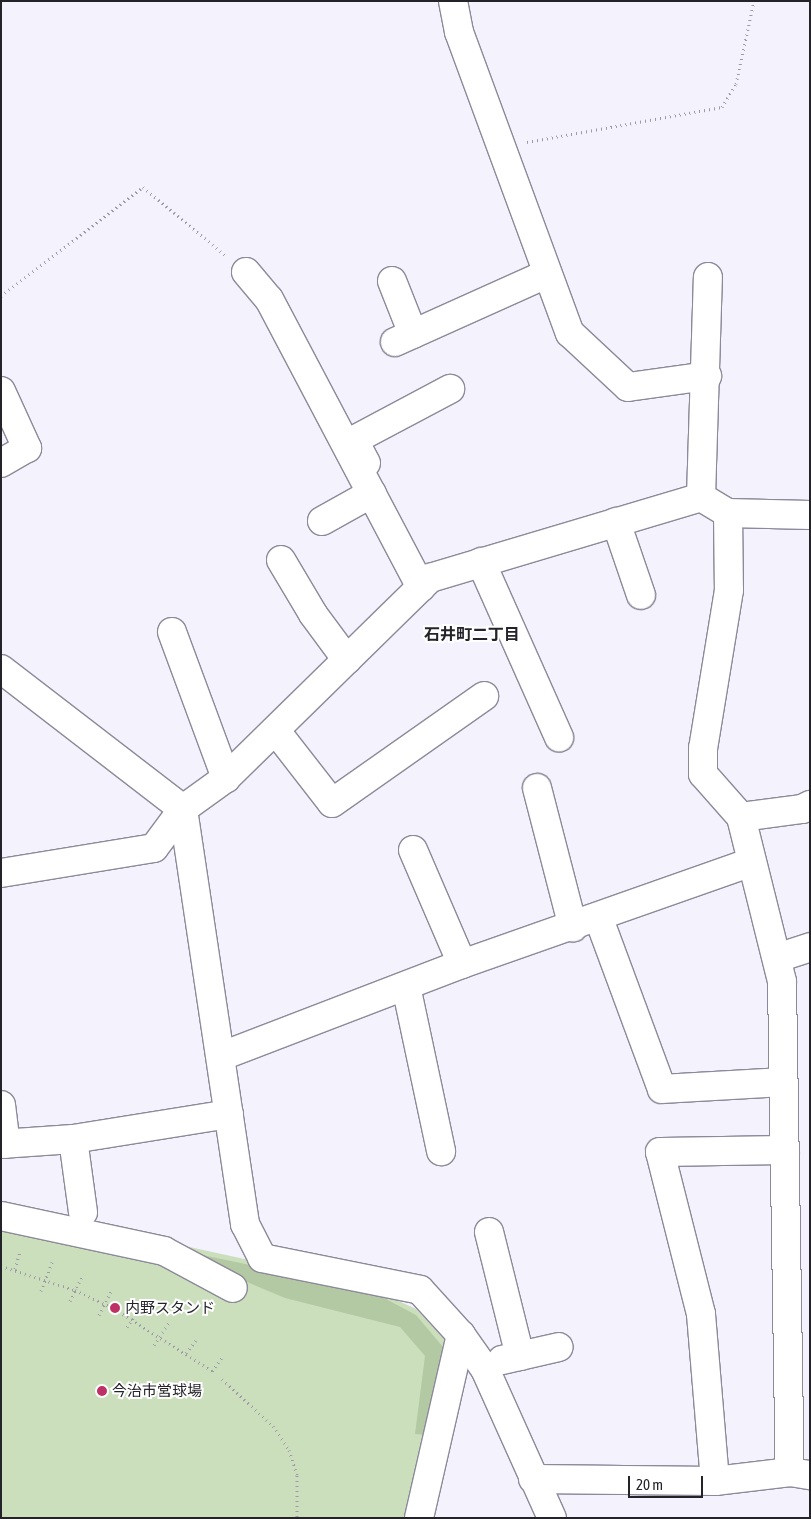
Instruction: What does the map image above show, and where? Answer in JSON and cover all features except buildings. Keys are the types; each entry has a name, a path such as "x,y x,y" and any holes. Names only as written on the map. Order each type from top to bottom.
{"street":[{"path":"453,1 459,32 502,146 546,274 570,333 628,388 707,376"},
{"path":"246,272 269,299 421,587"},
{"path":"392,281 404,338 546,274"},
{"path":"700,497 707,376 708,277"},
{"path":"322,521 370,488 374,479 354,440 450,389"},
{"path":"1,391 27,448 1,463"},
{"path":"1,873 154,848 183,809 226,778 430,578 700,497 728,513 810,516"},
{"path":"533,1480 715,1481 800,1473 783,1082 782,982 741,817 703,774 703,748 729,590 728,513"},
{"path":"616,522 640,595"},
{"path":"281,560 313,614 347,660"},
{"path":"481,562 559,737"},
{"path":"172,632 226,778"},
{"path":"1,669 183,809 222,1056 245,1224 262,1258 420,1290 461,1335 482,1365 552,1518"},
{"path":"276,731 332,803 484,696"},
{"path":"537,788 573,927"},
{"path":"741,817 802,809 810,805"},
{"path":"413,850 462,964"},
{"path":"222,1056 462,964 598,919 751,862"},
{"path":"598,919 662,1089 783,1082"},
{"path":"776,958 810,947"},
{"path":"406,986 441,1150"},
{"path":"1,1106 4,1144 73,1139 229,1114"},
{"path":"73,1139 83,1212"},
{"path":"715,1481 701,1314 660,1152 786,1150"},
{"path":"1,1216 164,1251 233,1288"},
{"path":"489,1232 520,1356"},
{"path":"419,1518 461,1335"},
{"path":"482,1365 559,1347"}],"path":[{"path":"502,146 722,107 736,84 754,1"},
{"path":"1,296 143,187 246,272"},
{"path":"15,1270 20,1252"},
{"path":"41,1291 52,1262"},
{"path":"1,1266 75,1290 105,1304 132,1318 213,1372 223,1356"},
{"path":"70,1301 83,1274"},
{"path":"99,1314 112,1290"},
{"path":"127,1327 142,1305"},
{"path":"154,1345 170,1321"},
{"path":"186,1353 196,1340"},
{"path":"222,1379 273,1426 289,1450 297,1475 297,1518"}],"green space":[{"path":"1,1206 364,1285 416,1309 448,1343 405,1518 1,1518"},
{"path":"188,1252 369,1290 416,1315 443,1347 428,1435 415,1434 425,1356 400,1327 285,1298 233,1276"}],"place":[{"name":"内野スタンド","path":"115,1308"},
{"name":"今治市営球場","path":"102,1391"}],"district":[{"name":"石井町二丁目","path":"472,634"}]}
